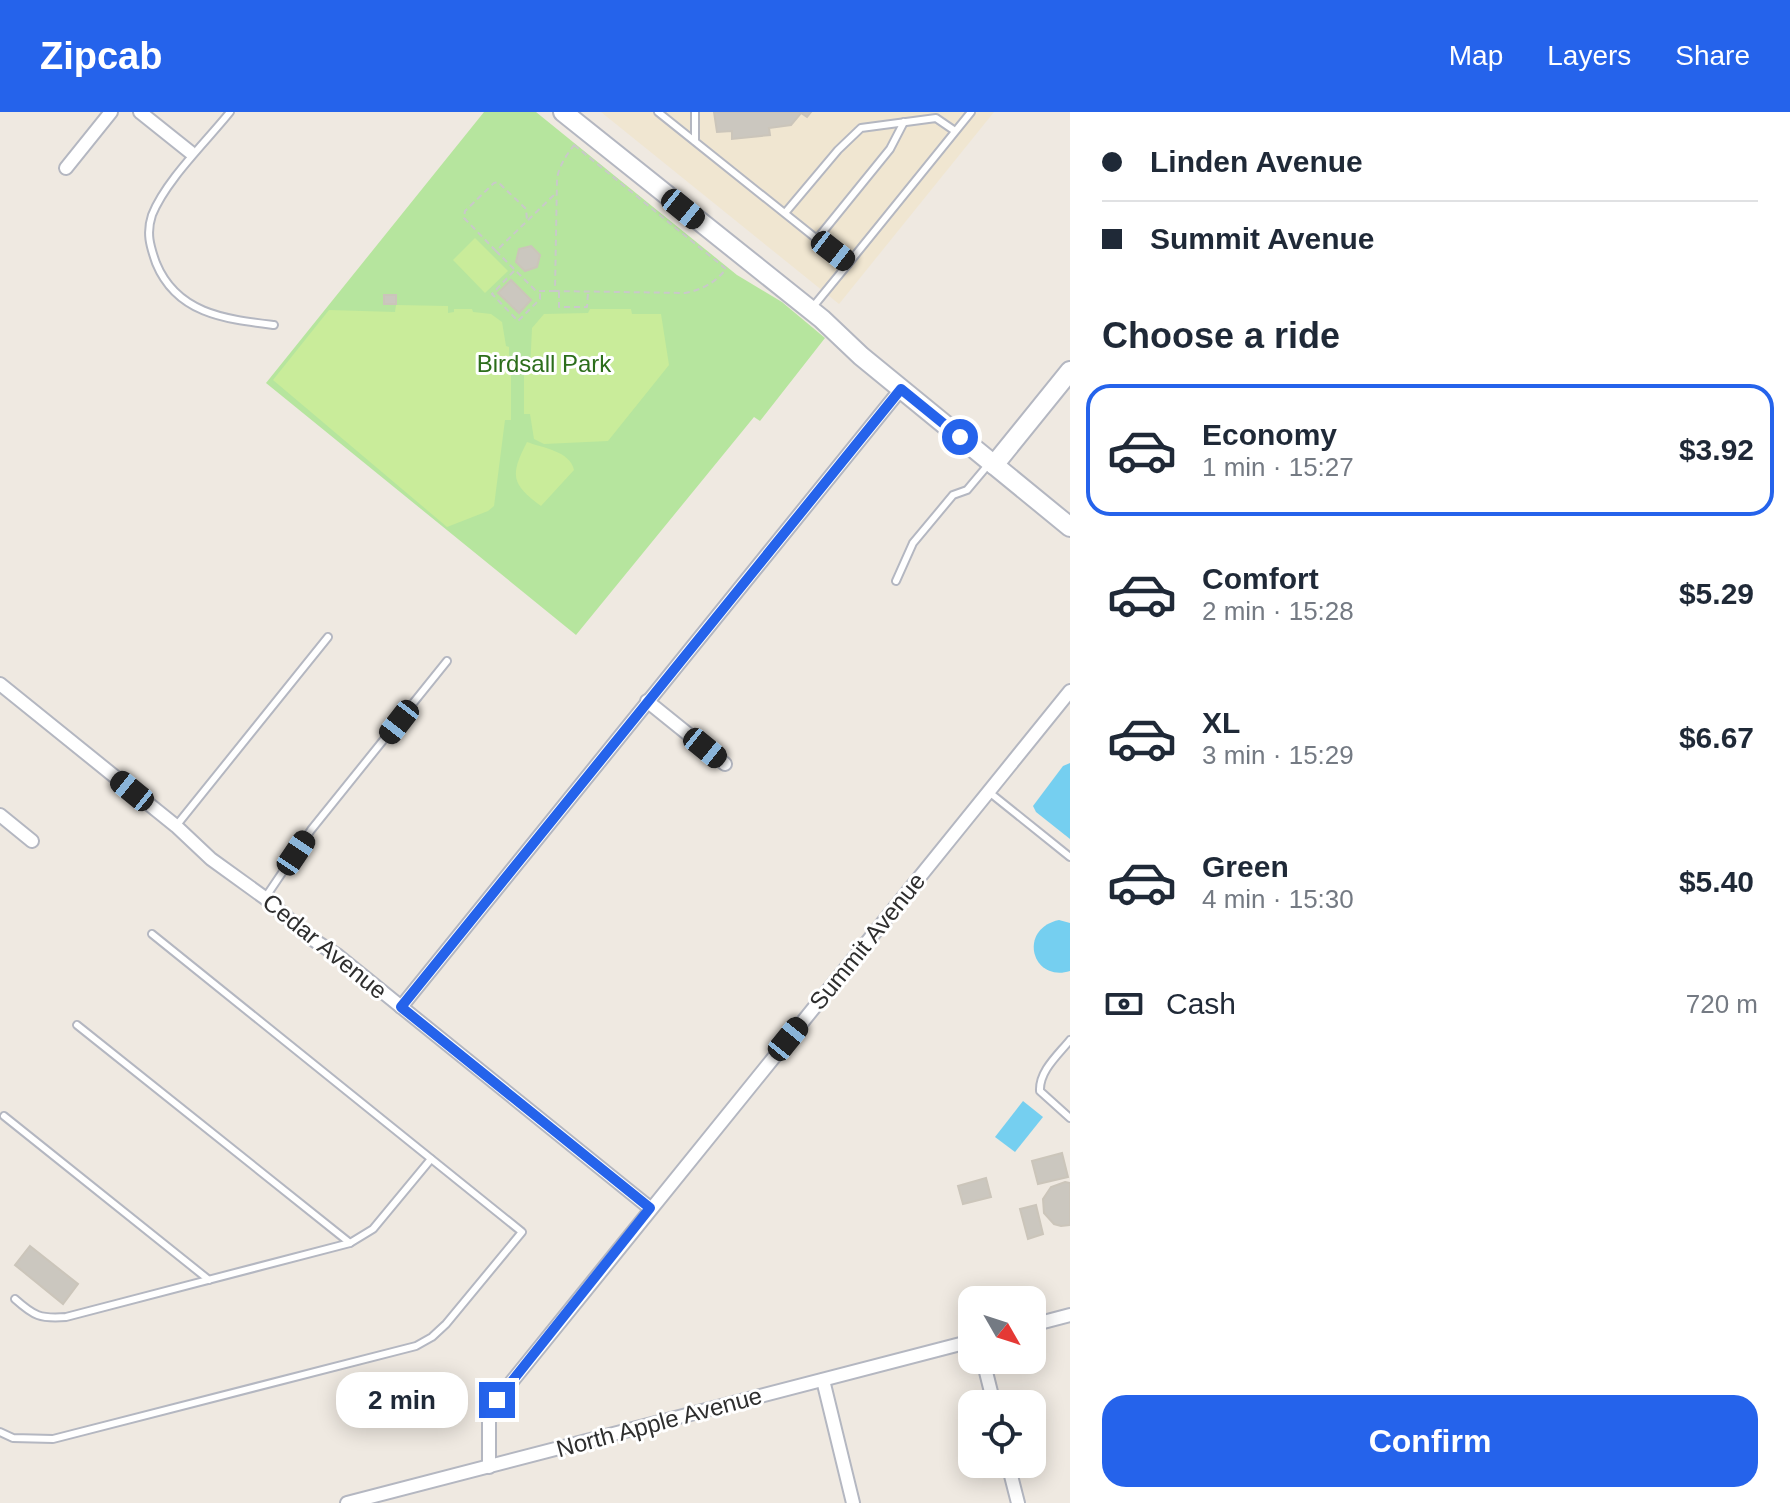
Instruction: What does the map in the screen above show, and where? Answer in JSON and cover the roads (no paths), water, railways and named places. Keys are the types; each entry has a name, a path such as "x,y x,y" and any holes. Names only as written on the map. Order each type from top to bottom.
{"street":[{"path":"66,168 111,112"},
{"path":"140,112 190,152"},
{"path":"563,112 580,138 810,310 1070,527"},
{"path":"992,464 1070,371"},
{"path":"401,1007 901,389"},
{"name":"Cedar Avenue","path":"0,684 176,826 211,859 265,898 309,937 337,955 650,1208"},
{"name":"Summit Avenue","path":"489,1467 489,1421 497,1400 1070,691"},
{"path":"647,701 725,764"},
{"path":"0,815 32,841"},
{"path":"1046,1321 1070,1315"},
{"name":"North Apple Avenue","path":"347,1503 958,1345"},
{"path":"823,1380 853,1503"},
{"path":"1012,1478 1018,1503"}],"lane":[{"path":"230,112 170,186 153,213 147,232 162,277 182,300 224,318 274,325"},
{"path":"658,112 848,264"},
{"path":"695,112 695,141"},
{"path":"810,310 971,112"},
{"path":"785,213 861,128 936,118 955,131"},
{"path":"817,239 890,149 904,122"},
{"path":"896,581 913,543 953,495 967,490 992,464"},
{"path":"176,826 328,637"},
{"path":"265,898 311,830 447,661"},
{"path":"989,792 1070,857"},
{"path":"0,1432 13,1438 53,1439 416,1346 446,1324 522,1232 152,934"},
{"path":"77,1025 350,1243"},
{"path":"1070,1040 1044,1073 1040,1091 1070,1118"},
{"path":"4,1116 209,1280"},
{"path":"15,1299 32,1315 46,1319 66,1317 350,1243 373,1229 431,1159"}],"water":[{"path":"1070,763 1070,839 1036,812 1033,806 1063,766"},
{"path":"1059,920 1070,923 1070,971 1057,973 1039,963 1034,953 1034,943 1046,925"},
{"path":"1023,1101 1043,1117 1015,1152 995,1137"}],"park label":[{"name":"Birdsall Park","path":"544,363"}]}
